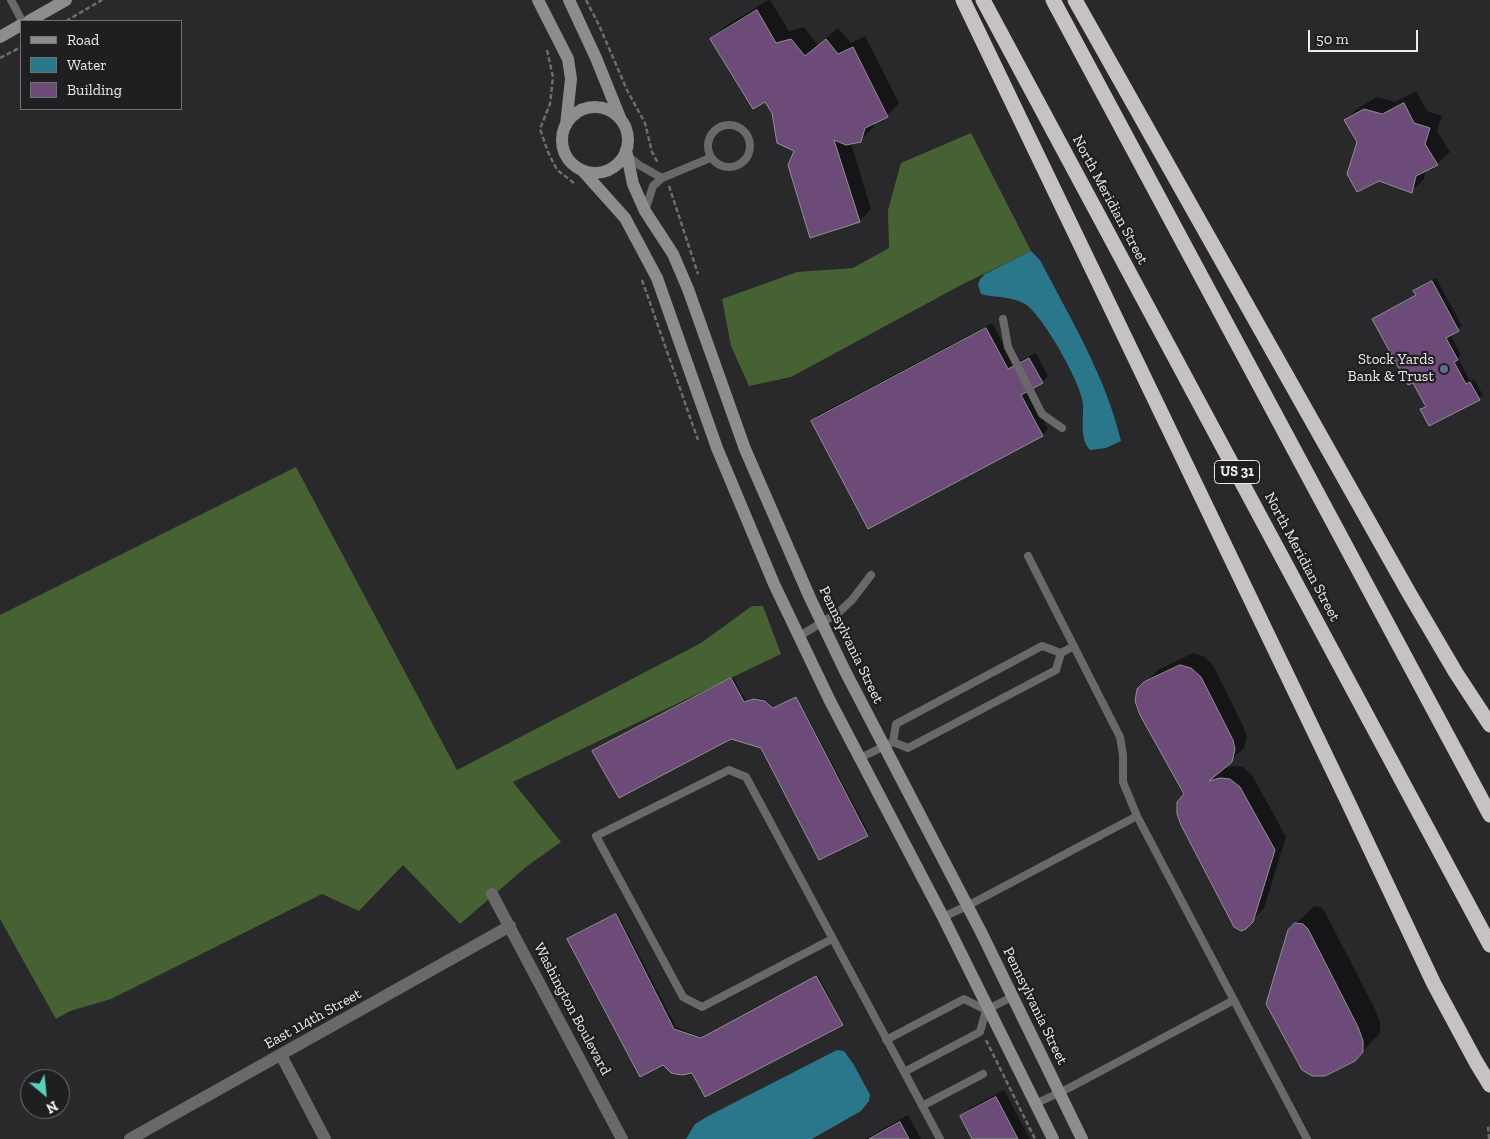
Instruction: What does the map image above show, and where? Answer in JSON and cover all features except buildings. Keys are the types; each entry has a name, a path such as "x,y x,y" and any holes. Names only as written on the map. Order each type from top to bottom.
{"highway":[{"path":"963,0 1434,984 1490,1085"},
{"name":"North Meridian Street","path":"983,0 1490,945"},
{"path":"1053,0 1490,815"},
{"path":"1075,0 1409,593 1456,673 1490,725"}],"main road":[{"path":"31,20 66,0"},
{"path":"538,0 568,59 571,79 566,126 562,141 564,152 570,161 582,170 625,218 657,278 717,448 750,531 798,636 943,917 1053,1139"},
{"path":"568,0 600,67 628,134 627,153 618,164 609,170 598,173 582,170"},
{"path":"0,37 20,26"},
{"path":"566,126 577,112 587,108 598,107 609,110 621,120"},
{"name":"Pennsylvania Street","path":"627,153 633,184 645,211 677,263 745,449 822,623 888,744 1082,1139"}],"street":[{"name":"Washington Boulevard","path":"492,894 622,1139"},
{"name":"East 114th Street","path":"130,1139 510,926"},
{"path":"281,1056 325,1139"}],"lane":[{"path":"11,0 21,20"},
{"path":"737,126 748,136 750,150 748,157 743,162 730,168 722,166 710,158 709,139 717,128 737,126"},
{"path":"627,153 639,165 662,178"},
{"path":"645,211 653,186 662,178 710,158"},
{"path":"1003,319 1008,346 1042,414 1062,428"},
{"path":"1028,556 1120,737 1123,755 1123,782 1137,816 1307,1139"},
{"path":"798,636 839,612 852,600 870,575"},
{"path":"888,744 896,724 1042,646 1061,652 1074,646"},
{"path":"860,758 888,744 908,748 1056,670 1061,652"},
{"path":"832,938 702,1007 683,997 596,836 729,770 746,777 940,1139"},
{"path":"943,917 968,906 1137,816"},
{"path":"904,1072 980,1032 987,1009 1012,997"},
{"path":"886,1040 964,999 987,1009"},
{"path":"1035,1104 1234,1000"},
{"path":"922,1106 983,1074"}],"path":[{"path":"68,20 102,0"},
{"path":"0,58 20,48"},
{"path":"988,1046 1035,1139"},
{"path":"1489,1139 1488,1126 1490,1125"}],"green space":[{"path":"971,133 1031,251 963,284 791,377 749,386 731,346 722,299 797,272 853,268 889,248 888,210 901,163"},
{"path":"296,467 457,770 701,643 752,606 763,606 781,654 513,782 561,842 526,867 460,924 403,865 359,911 322,894 111,999 70,1011 56,1019 0,919 0,615"}],"water":[{"path":"1031,251 1040,260 1086,348 1106,394 1121,441 1106,448 1090,450 1084,440 1081,393 1060,350 1041,321 1032,310 1020,301 981,294 978,285 980,279 985,274"},
{"path":"837,1050 844,1051 870,1095 869,1101 861,1111 812,1139 686,1139 695,1124 710,1115"}],"place":[{"name":"Stock Yards Bank & Trust","path":"1444,369"}]}
